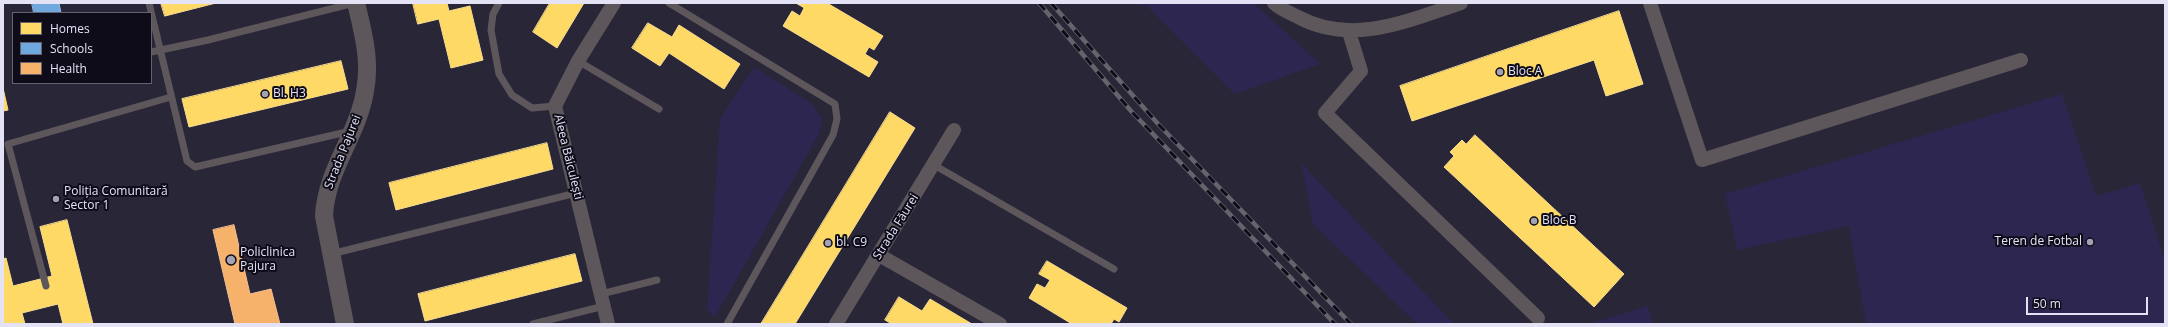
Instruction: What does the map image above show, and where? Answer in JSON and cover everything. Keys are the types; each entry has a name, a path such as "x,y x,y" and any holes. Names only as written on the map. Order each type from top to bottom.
{"street":[{"name":"Strada Pajurei","path":"346,324 324,216 325,200 334,171 353,130 361,107 368,75 365,44 355,3"},
{"name":"Aleea Băiculești","path":"608,324 555,106 578,62 614,3"},
{"path":"1274,3 1312,25 1349,32 1374,29 1403,22 1461,3"},
{"path":"1650,3 1702,160 2021,60"},
{"path":"1349,32 1360,71 1325,113 1538,318"},
{"name":"Strada Făurei","path":"836,324 934,166 954,130"},
{"path":"879,255 1000,324"}],"lane":[{"path":"152,52 208,40 355,3"},
{"path":"499,3 492,14 492,30 499,74 512,95 532,108 555,106"},
{"path":"669,3 835,104 837,119 833,135 727,324"},
{"path":"152,17 187,161 195,167 353,130"},
{"path":"578,62 659,109"},
{"path":"46,286 8,144 172,97"},
{"path":"934,166 1114,269"},
{"path":"331,254 576,193"},
{"path":"533,324 656,280"}],"shaded area":[{"path":"1124,3 1254,3 1320,64 1235,94 1147,6"},
{"path":"754,67 813,104 822,119 819,134 715,317 707,310 720,119"},
{"path":"2062,94 2096,196 2140,183 2165,261 2165,324 1866,324 1849,226 1737,250 1725,194"},
{"path":"1301,163 1454,324 1417,324 1313,224"},
{"path":"1648,306 1652,324 1588,324"}],"building: Homes":[{"path":"161,3 216,3 165,16"},
{"path":"413,3 447,3 449,11 470,6 483,60 451,68 439,19 418,24"},
{"path":"550,3 584,3 557,48 533,32"},
{"path":"796,3 827,3 883,36 874,50 869,47 865,54 878,62 869,77 783,26 792,11 800,16 804,8"},
{"name":"Bloc A","path":"1619,11 1643,84 1606,96 1594,60 1412,121 1400,86"},
{"path":"648,23 672,37 679,25 740,64 724,89 669,53 660,66 632,48"},
{"name":"Bl. H3","path":"341,61 348,89 189,127 182,99"},
{"path":"3,88 8,110 3,111"},
{"name":"bl. C9","path":"890,112 915,128 795,324 761,324"},
{"name":"Bloc B","path":"1475,135 1624,274 1594,307 1444,167 1454,156 1450,152 1462,140 1466,144"},
{"path":"547,143 553,169 396,210 389,183"},
{"path":"67,220 93,324 63,324 58,304 22,313 25,324 3,324 3,259 6,258 13,286 52,276 40,227"},
{"path":"575,254 582,281 425,321 418,294"},
{"path":"1047,261 1127,308 1119,322 1114,319 1111,324 1072,324 1029,298 1037,284 1045,288 1050,280 1039,274"},
{"path":"899,297 922,311 930,299 972,324 892,324 885,320"}],"building: Schools":[{"path":"32,3 59,3 61,12 34,12"}],"building: Health":[{"name":"Policlinica Pajura","path":"234,225 250,294 271,289 280,324 235,324 213,230"}],"railway":[{"path":"1039,3 1131,111 1335,324"},
{"path":"1051,3 1159,125 1351,324"}],"place":[{"name":"Bloc A","path":"1500,72"},
{"name":"Bl. H3","path":"265,94"},
{"name":"Poliția Comunitară Sector 1","path":"56,199"},
{"name":"Bloc B","path":"1534,221"},
{"name":"Teren de Fotbal","path":"2090,242"},
{"name":"bl. C9","path":"828,243"},
{"name":"Policlinica Pajura","path":"231,260"}]}
